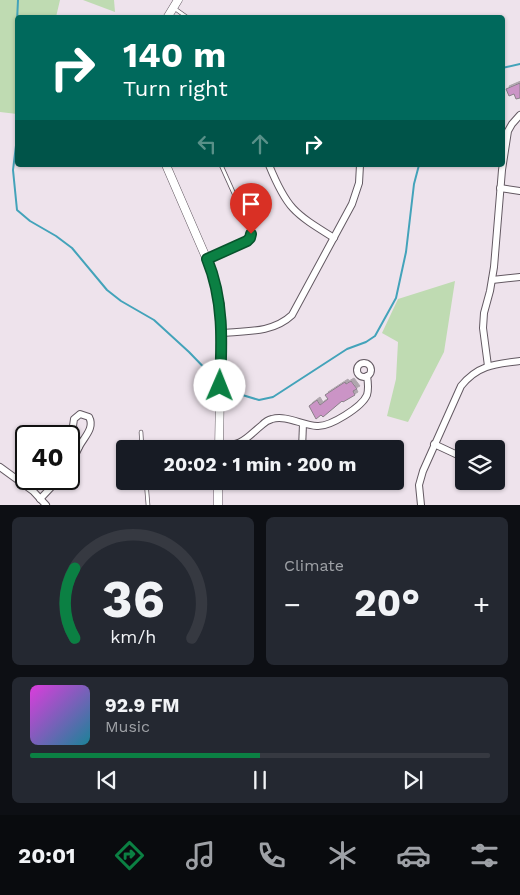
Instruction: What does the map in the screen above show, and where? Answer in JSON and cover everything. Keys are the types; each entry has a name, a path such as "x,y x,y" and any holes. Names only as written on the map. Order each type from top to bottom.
{"street":[{"path":"169,15 178,0"},
{"path":"505,152 508,131 520,115"},
{"path":"167,167 207,259 216,284 220,304 219,440"},
{"path":"271,167 280,191 296,212 334,238"},
{"path":"221,333 267,329 286,321 296,308 352,204 357,191 360,167"},
{"path":"488,366 484,321 492,280 503,167"},
{"path":"500,188 520,191"},
{"path":"492,280 520,277"},
{"path":"421,505 419,496 421,477 461,386 476,371 488,366 520,361"},
{"path":"246,440 271,419 324,426 333,422 363,402 368,393 367,376"},
{"path":"83,414 90,419 91,427 79,447 73,422 77,416 83,414"},
{"path":"302,424 302,440"},
{"path":"434,444 455,454"},
{"path":"0,467 16,478 46,505"},
{"path":"40,499 49,490"},
{"path":"218,490 218,505"}],"lane":[{"path":"173,7 184,15"},
{"path":"207,259 247,241 251,236 249,227 222,167"},
{"path":"141,432 141,440"},
{"path":"147,490 148,505"}],"green space":[{"path":"0,0 60,0 56,15 15,15 15,114 0,112"},
{"path":"83,0 114,0 115,12"},
{"path":"455,281 444,352 408,422 387,416 396,379 398,342 382,333 398,299"}],"building":[{"path":"520,83 520,98 516,99 514,94 509,96 506,89"},
{"path":"351,381 357,389 353,391 355,395 342,401 323,417 321,415 316,419 309,406 317,400 320,405 328,399 325,395 345,382 346,384"}],"waterway":[{"path":"17,15 18,0"},
{"path":"505,67 520,64"},
{"path":"15,154 13,170 17,210 30,221 72,248 107,290 121,301 154,320 218,382"},
{"path":"222,385 229,391 259,400 273,397 347,349 366,342 375,336 396,298 406,252 414,184 418,167"}],"route":[{"path":"220,386 220,304 216,284 207,259 247,241 251,234"}]}
